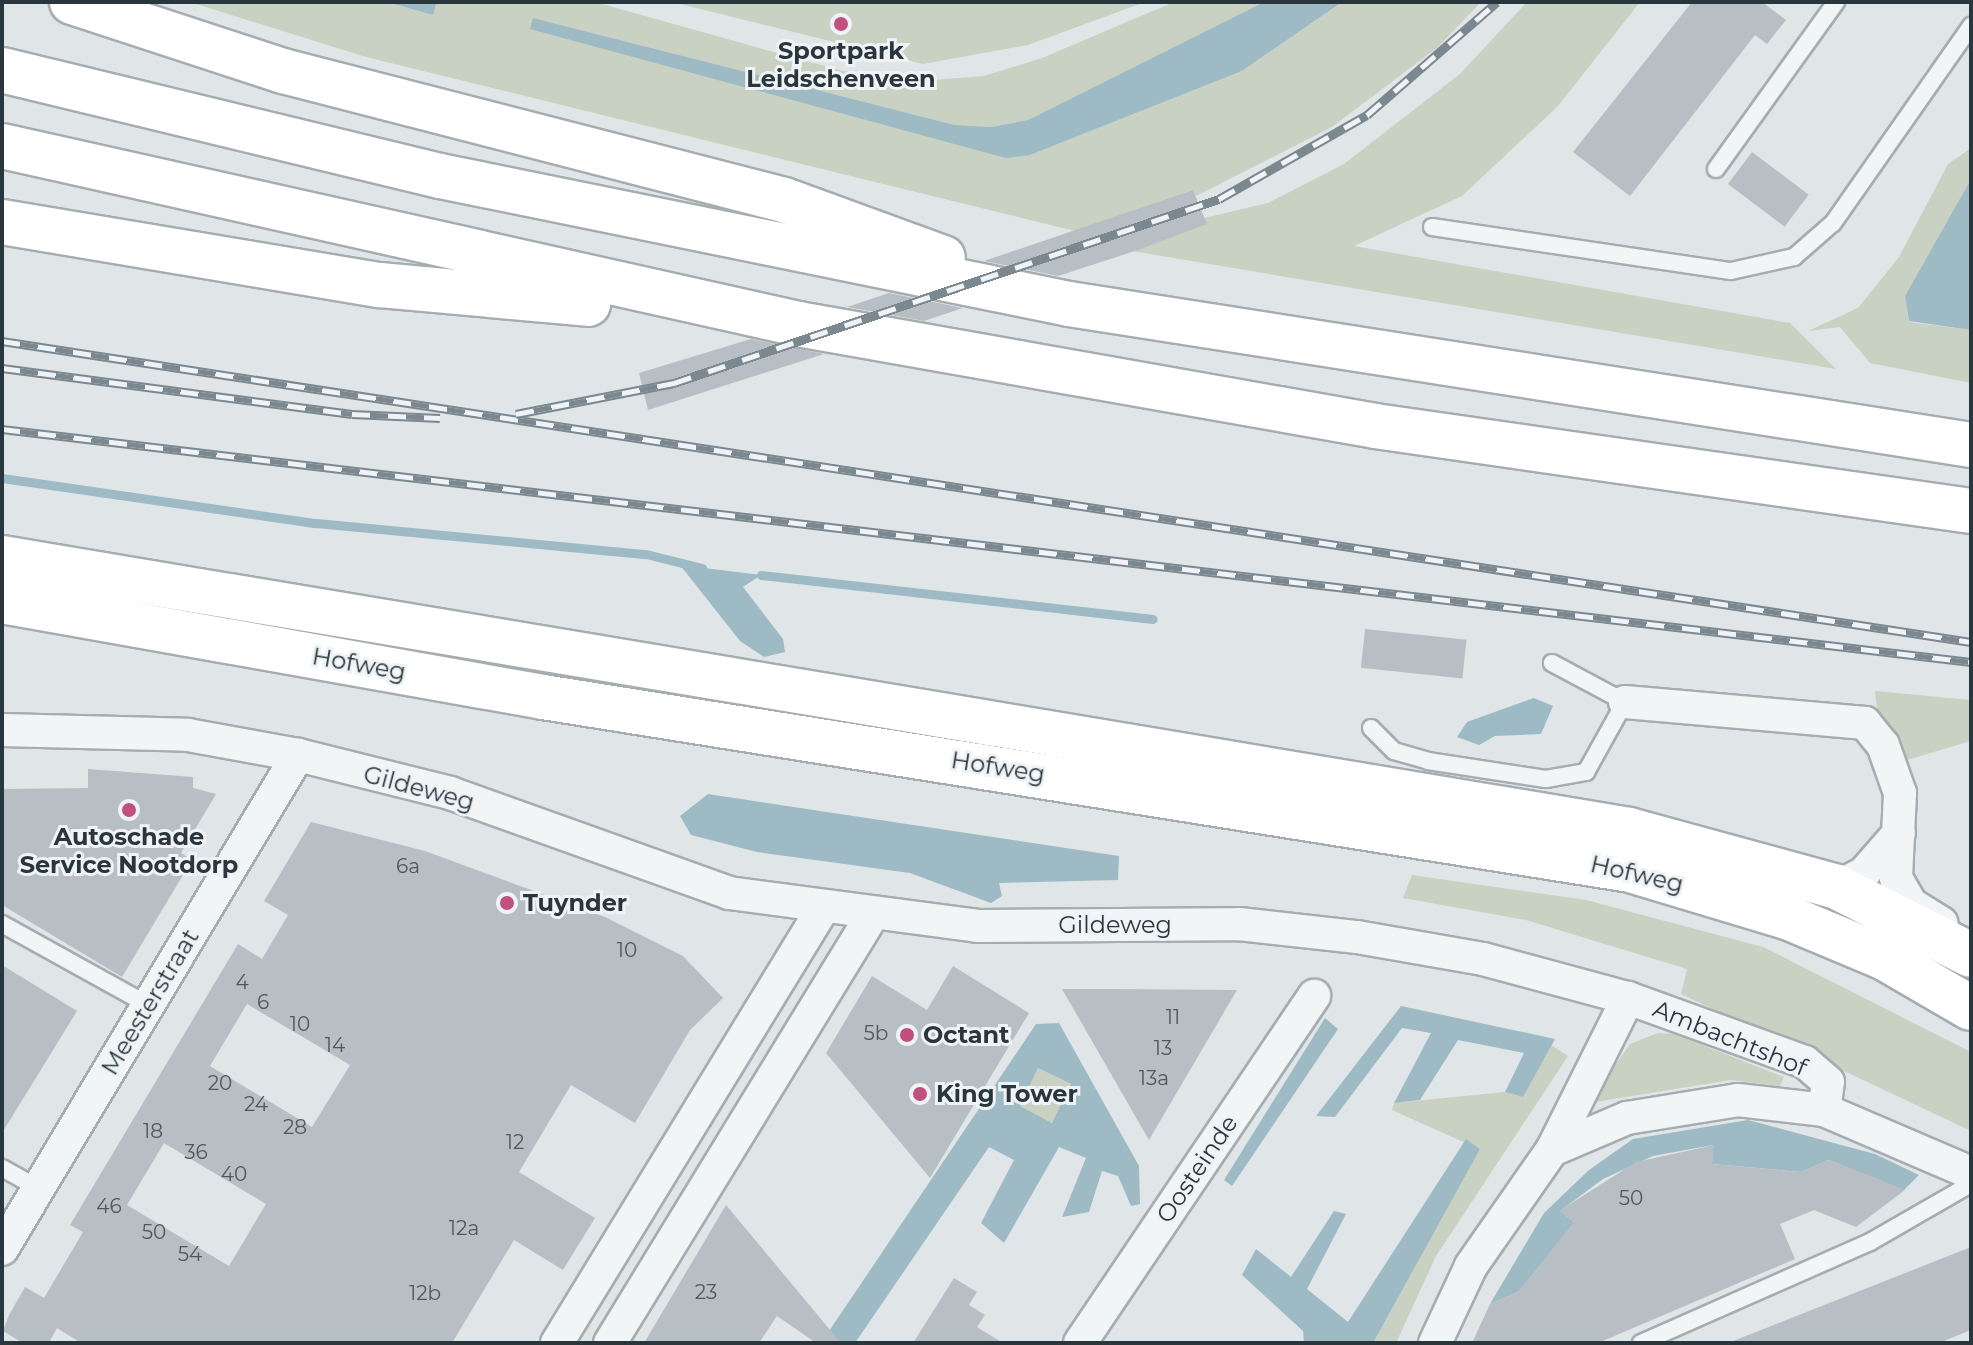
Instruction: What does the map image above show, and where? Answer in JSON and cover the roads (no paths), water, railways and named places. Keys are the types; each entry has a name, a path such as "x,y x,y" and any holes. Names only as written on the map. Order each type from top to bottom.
{"main road":[{"path":"72,2 283,71 784,200 1069,304"},
{"path":"2,70 410,169 1069,304 1971,445"},
{"path":"2,146 798,324 1389,428 1971,511"},
{"path":"2,222 380,285 798,324"},
{"name":"Hofweg","path":"2,558 1629,830 1837,887 1971,953"},
{"name":"Hofweg","path":"2,601 543,697 1630,870 1787,917 1885,958 1971,1008"}],"street":[{"path":"1625,702 1865,723 1883,745 1900,793 1899,833 1893,865 1902,892 1967,938 1971,953"},
{"name":"Gildeweg","path":"2,730 188,735 298,755 450,793 729,893 823,908 978,926 1239,924 1357,937 1483,959 1628,998"},
{"name":"Meesterstraat","path":"2,1249 298,755"},
{"path":"1837,887 1864,873 1899,833"},
{"path":"557,1343 823,908"},
{"path":"610,1343 873,914"},
{"name":"Oosteinde","path":"1080,1343 1314,996"},
{"name":"Ambachtshof","path":"1435,1343 1471,1266 1552,1150 1628,998 1805,1062 1828,1082 1824,1110"},
{"name":"Ambachtshof","path":"1552,1150 1678,1106 1738,1100 1824,1110 1971,1173"}],"lane":[{"path":"1716,169 1836,2"},
{"path":"1432,227 1731,271 1794,257 1833,223 1971,26"},
{"path":"1371,728 1394,751 1546,779 1586,772 1625,702 1552,663"},
{"path":"2,924 148,1005"},
{"path":"2,1168 38,1188"},
{"path":"1641,1343 1870,1242 1971,1184"}],"water":[{"path":"387,2 428,2 436,4 433,15"},
{"path":"1264,2 1342,2 1242,71 1030,155 1006,158 530,29 533,18 955,125 991,127 1028,120"},
{"path":"1971,179 1971,330 1909,321 1905,296"},
{"path":"680,565 761,575 743,587 783,639 785,652 764,657 740,641"},
{"path":"1534,698 1553,706 1541,734 1495,736 1479,745 1457,737 1467,722"},
{"path":"708,794 1119,856 1118,880 999,883 1002,896 991,903 910,873 757,852 691,835 680,816"},
{"path":"1401,1006 1555,1039 1523,1097 1505,1092 1524,1053 1458,1040 1420,1100 1394,1103 1431,1033 1402,1028 1335,1117 1316,1116"},
{"path":"1325,1018 1338,1029 1232,1186 1224,1180"},
{"path":"1059,1023 1139,1166 1140,1204 1131,1206 1118,1176 1102,1171 1089,1212 1062,1217 1086,1158 1059,1147 1004,1243 981,1223 1014,1160 989,1147 855,1343 821,1343 1036,1024","holes":["1038,1068 1071,1084 1052,1123 1020,1106"]},
{"path":"1748,1120 1875,1154 1919,1175 1904,1190 1829,1160 1801,1172 1712,1164 1713,1145 1653,1156 1603,1179 1560,1211 1575,1223 1518,1292 1490,1304 1544,1213 1589,1170 1633,1139"},
{"path":"1466,1139 1480,1149 1373,1343 1304,1343 1303,1331 1242,1275 1256,1249 1291,1277 1334,1211 1346,1214 1307,1289 1348,1322"}],"waterway":[{"path":"2,478 316,523 646,554 702,568"},
{"path":"761,575 1153,619"}],"railway":[{"path":"516,414 674,383 1219,199 1367,115 1497,2"},
{"path":"2,341 1971,642"},
{"path":"2,368 352,414 440,418"},
{"path":"2,429 1971,662"}],"place":[{"name":"Sportpark Leidschenveen","path":"841,24"},
{"name":"Autoschade Service Nootdorp","path":"129,810"},
{"name":"Tuynder","path":"507,903"},
{"name":"Octant","path":"907,1035"},
{"name":"King Tower","path":"920,1094"}]}
